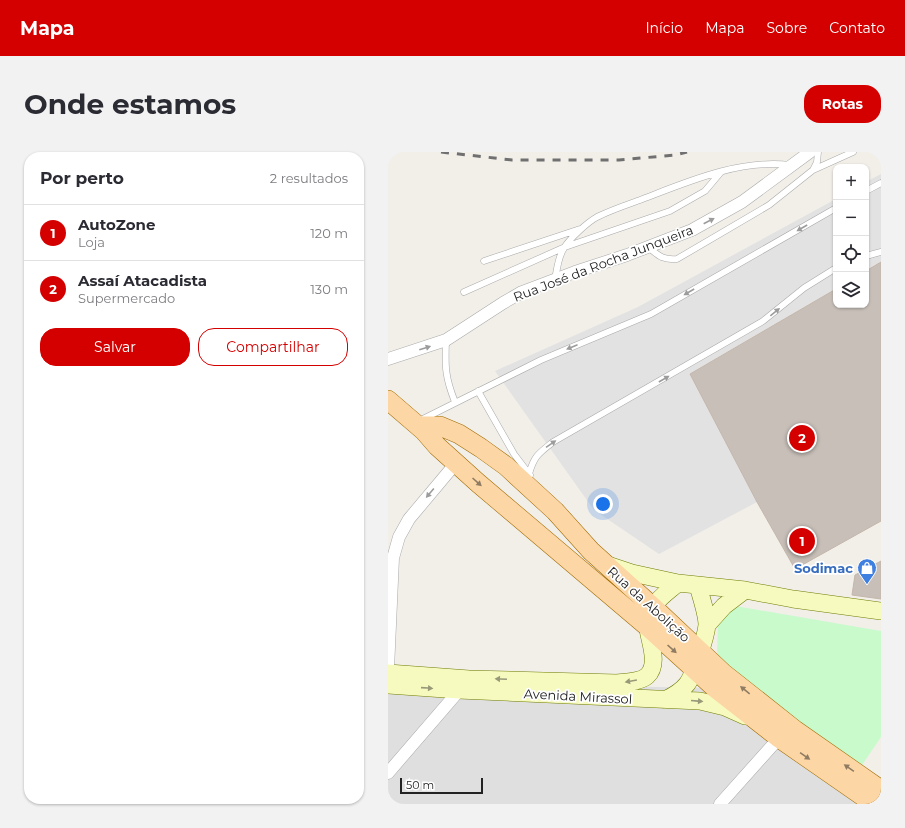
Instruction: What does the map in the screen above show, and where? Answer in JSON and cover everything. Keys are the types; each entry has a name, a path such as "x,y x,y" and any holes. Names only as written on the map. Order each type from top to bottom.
{"main road":[{"name":"Rua da Abolição","path":"388,400 478,483 648,627 697,660 723,672 795,730 881,790"},
{"name":"Rua da Abolição","path":"419,427 440,426 459,434 506,466 575,529 606,564 653,607 697,660 715,688 779,738 874,804"},
{"path":"419,427 449,436 459,441 495,468 540,510 570,553 624,602 629,611"},
{"path":"606,564 632,573 678,583 745,590 792,599 881,611"},
{"path":"653,607 678,583"},
{"path":"698,586 707,625"},
{"path":"665,700 687,684 697,660 707,625 724,606 745,590"},
{"name":"Avenida Mirassol","path":"388,685 617,682 641,678 647,676 651,669 653,656 648,627 653,607"},
{"name":"Avenida Mirassol","path":"388,673 464,684 665,700 700,701 725,707 763,726"}],"street":[{"name":"Rua José da Rocha Junqueira","path":"388,359 446,340 522,292 692,230 742,202 810,152"},
{"path":"388,669 393,558 399,537 408,519 456,463"},
{"path":"388,773 464,684"},
{"path":"720,804 779,738"}],"lane":[{"path":"813,170 817,162 818,152"},
{"path":"648,247 661,258 668,260 677,258 769,205 813,170 853,152"},
{"path":"555,280 559,260 565,247 582,229 597,217 692,180 722,172 765,164 792,165"},
{"path":"464,292 565,247 670,211 705,191 722,172"},
{"path":"869,189 881,183"},
{"path":"419,427 455,402 541,360 651,314 833,210"},
{"path":"484,262 582,229"},
{"path":"869,255 881,252"},
{"path":"529,474 532,462 537,454 553,442 763,321 804,288 833,270"},
{"path":"446,340 446,373 455,402"},
{"path":"478,391 514,454 534,479"}],"shaded area":[{"path":"881,174 881,262 869,269 869,200 869,180"},
{"path":"833,201 833,291 690,374 757,502 659,554 594,510 495,371 638,307"},
{"path":"388,682 715,688 862,804 388,804"}],"green space":[{"path":"735,606 881,631 881,737 858,771 724,671 717,652 718,626"}],"building":[{"path":"881,262 881,521 795,569 757,502 690,374 833,291 833,308 869,308 869,269"},
{"name":"Sodimac","path":"881,561 881,599 852,595 855,575"}],"railway":[{"path":"441,152 512,160 619,160 675,155 687,152"}],"place":[{"name":"Assaí Atacadista","path":"802,438"},
{"name":"AutoZone","path":"802,541"},
{"name":"Sodimac","path":"867,585"}]}
